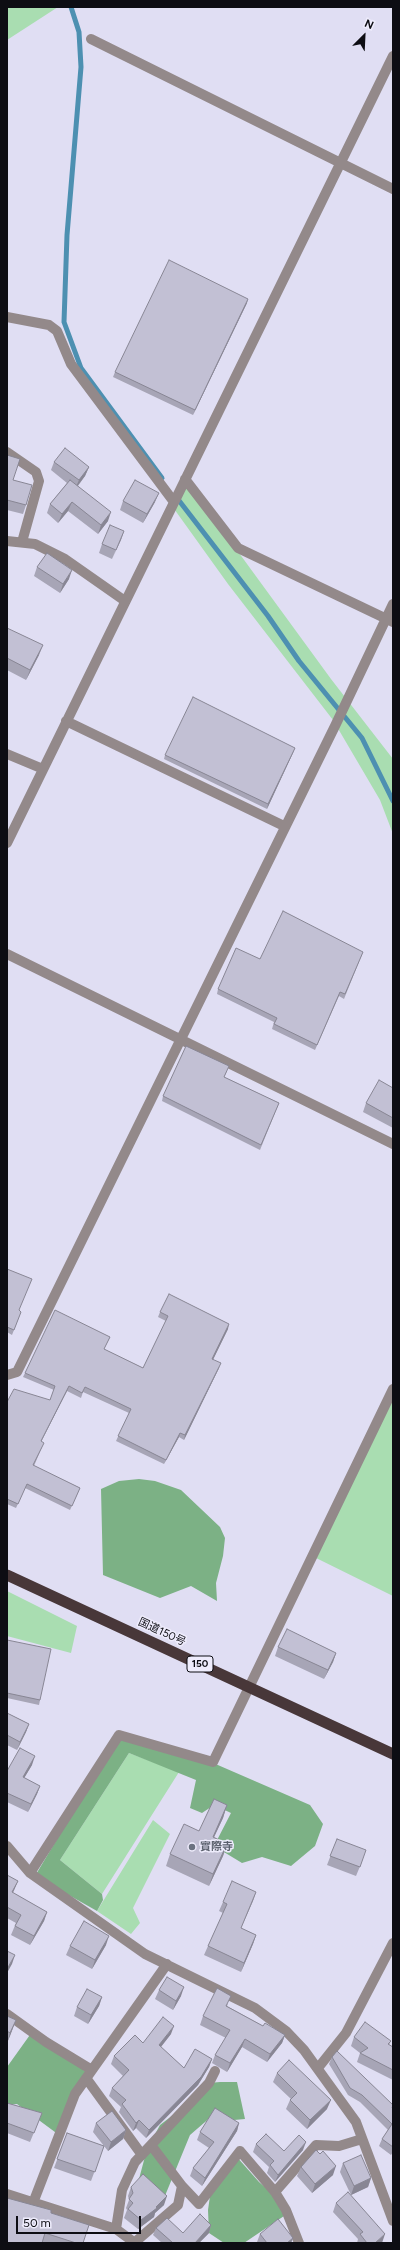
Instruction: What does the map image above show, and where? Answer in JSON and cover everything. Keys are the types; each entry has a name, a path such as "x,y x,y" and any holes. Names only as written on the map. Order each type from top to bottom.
{"highway":[{"name":"国道150号","path":"7,1576 393,1754"}],"street":[{"path":"91,39 341,162 393,190"},
{"path":"7,843 393,56"},
{"path":"7,317 49,325 57,332 71,364 174,502"},
{"path":"7,452 36,472 39,481 22,542"},
{"path":"185,479 238,548 389,620"},
{"path":"7,541 35,544 65,559 125,602"},
{"path":"7,1374 17,1372 284,826 389,620 393,604"},
{"path":"66,721 284,826"},
{"path":"7,754 43,769"},
{"path":"7,954 393,1144"},
{"path":"30,1873 119,1735 213,1762 393,1389"},
{"path":"7,1846 30,1873 145,1954 255,2008 286,2031 318,2068 356,2122 393,2221"},
{"path":"318,2068 346,2034 393,1943"},
{"path":"33,2203 75,2094 167,1964"},
{"path":"7,2014 89,2074 142,2154"},
{"path":"116,2229 122,2190 134,2162 209,2083 215,2071"},
{"path":"275,2192 316,2145 339,2146 362,2139"},
{"path":"151,2145 182,2186 199,2204 240,2152 275,2192 286,2210 299,2243"},
{"path":"7,2194 116,2229 134,2243 178,2205 182,2186"}],"green space":[{"path":"7,7 58,7 7,40"},
{"path":"185,479 331,679 393,759 393,834 380,800 333,720 228,584 172,506"},
{"path":"393,1398 393,1596 312,1556"},
{"path":"139,1479 155,1481 181,1490 220,1527 225,1538 223,1556 216,1583 217,1601 191,1586 160,1598 103,1575 101,1489 119,1481"},
{"path":"7,1591 77,1626 71,1653 7,1636"},
{"path":"119,1735 204,1759 310,1805 323,1824 315,1846 291,1866 262,1857 242,1863 214,1846 231,1813 214,1805 202,1813 190,1808 196,1780 129,1753 60,1860 102,1894 103,1900 97,1911 35,1876"},
{"path":"129,1753 179,1772 102,1894 60,1860"},
{"path":"153,1820 170,1834 133,1908 140,1923 131,1934 97,1911"},
{"path":"32,2032 89,2074 59,2135 17,2104 7,2105 7,2067"},
{"path":"237,2082 245,2119 234,2120 212,2116 190,2135 162,2203 139,2179 147,2149 160,2125 195,2098 209,2083"},
{"path":"236,2156 259,2182 279,2199 284,2216 244,2243 224,2243 209,2233 208,2210 211,2189"}],"building":[{"path":"169,260 248,299 195,410 115,372"},
{"path":"65,448 89,467 79,480 54,462"},
{"path":"7,455 20,459 13,480 32,485 26,505 7,500"},
{"path":"70,480 111,512 101,525 72,502 62,514 50,504"},
{"path":"135,480 159,493 147,514 123,501"},
{"path":"110,525 124,531 116,550 102,544"},
{"path":"47,553 72,570 63,584 37,567"},
{"path":"7,628 43,645 30,670 7,658"},
{"path":"193,697 295,748 268,804 165,755"},
{"path":"283,911 363,952 345,994 340,992 317,1045 274,1024 277,1018 218,989 236,948 260,959"},
{"path":"186,1046 229,1066 224,1077 279,1103 261,1145 163,1096"},
{"path":"379,1080 393,1088 393,1118 366,1103"},
{"path":"7,1269 32,1279 19,1310 21,1312 14,1330 7,1327"},
{"path":"169,1294 229,1324 212,1359 221,1363 185,1435 180,1433 166,1460 118,1436 131,1409 85,1387 82,1393 69,1386 41,1441 44,1443 33,1465 80,1488 72,1506 27,1484 18,1504 7,1499 7,1402 14,1389 50,1400 55,1386 25,1373 55,1310 110,1337 104,1349 143,1368 168,1316 160,1312"},
{"path":"287,1629 336,1653 328,1670 278,1647"},
{"path":"7,1640 51,1649 40,1700 7,1693"},
{"path":"7,1713 29,1724 20,1742 7,1735"},
{"path":"20,1748 35,1756 23,1777 40,1786 31,1804 7,1793 7,1771"},
{"name":"實際寺","path":"214,1799 227,1805 213,1837 227,1844 213,1874 170,1854 184,1824 199,1831"},
{"path":"337,1839 366,1850 360,1867 330,1856"},
{"path":"7,1875 18,1881 12,1892 47,1912 34,1936 15,1926 21,1915 7,1907"},
{"path":"232,1881 256,1892 241,1928 256,1935 244,1963 208,1946 227,1904 223,1902"},
{"path":"84,1921 109,1936 95,1960 70,1946"},
{"path":"7,1951 15,1955 7,1969"},
{"path":"167,1977 184,1987 176,2001 159,1990"},
{"path":"217,1988 231,1996 226,2006 263,2026 265,2023 285,2035 270,2054 245,2039 230,2063 215,2055 230,2030 203,2016"},
{"path":"87,1989 102,1997 91,2015 77,2007"},
{"path":"7,2016 16,2020 10,2033 7,2031"},
{"path":"163,2017 174,2026 159,2045 184,2068 195,2049 212,2059 201,2077 149,2130 139,2120 136,2123 122,2104 126,2100 112,2088 129,2070 114,2056 135,2035 143,2043"},
{"path":"365,2022 391,2041 388,2044 393,2047 393,2070 360,2053 368,2048 354,2037"},
{"path":"337,2051 393,2105 393,2147 382,2139 392,2124 362,2095 350,2088 332,2057"},
{"path":"289,2060 331,2100 310,2120 290,2100 297,2093 277,2073"},
{"path":"7,2103 42,2113 34,2133 7,2123"},
{"path":"215,2108 239,2123 205,2178 193,2168 214,2142 200,2132"},
{"path":"112,2111 126,2130 111,2142 96,2123"},
{"path":"67,2133 104,2146 95,2172 57,2159"},
{"path":"266,2134 284,2151 299,2135 306,2142 278,2175 270,2165 274,2161 256,2144"},
{"path":"316,2150 320,2154 323,2151 336,2166 315,2184 301,2167"},
{"path":"361,2155 371,2178 354,2186 343,2163"},
{"path":"143,2174 167,2196 156,2207 157,2208 141,2220 128,2209 133,2203 129,2199 133,2193 131,2187"},
{"path":"348,2192 385,2234 375,2243 367,2243 360,2234 363,2232 336,2203"},
{"path":"7,2198 51,2210 51,2213 89,2225 83,2243 76,2243 45,2233 42,2243 7,2243"},
{"path":"200,2214 211,2225 195,2243 173,2243 156,2228 167,2218 183,2233"},
{"path":"278,2219 293,2238 287,2243 267,2243 260,2234"}],"waterway":[{"path":"71,7 79,32 81,67 67,235 64,322 81,368 162,478"},
{"path":"177,498 268,616 299,661 362,738 393,801"}],"place":[{"name":"實際寺","path":"192,1847"}]}
